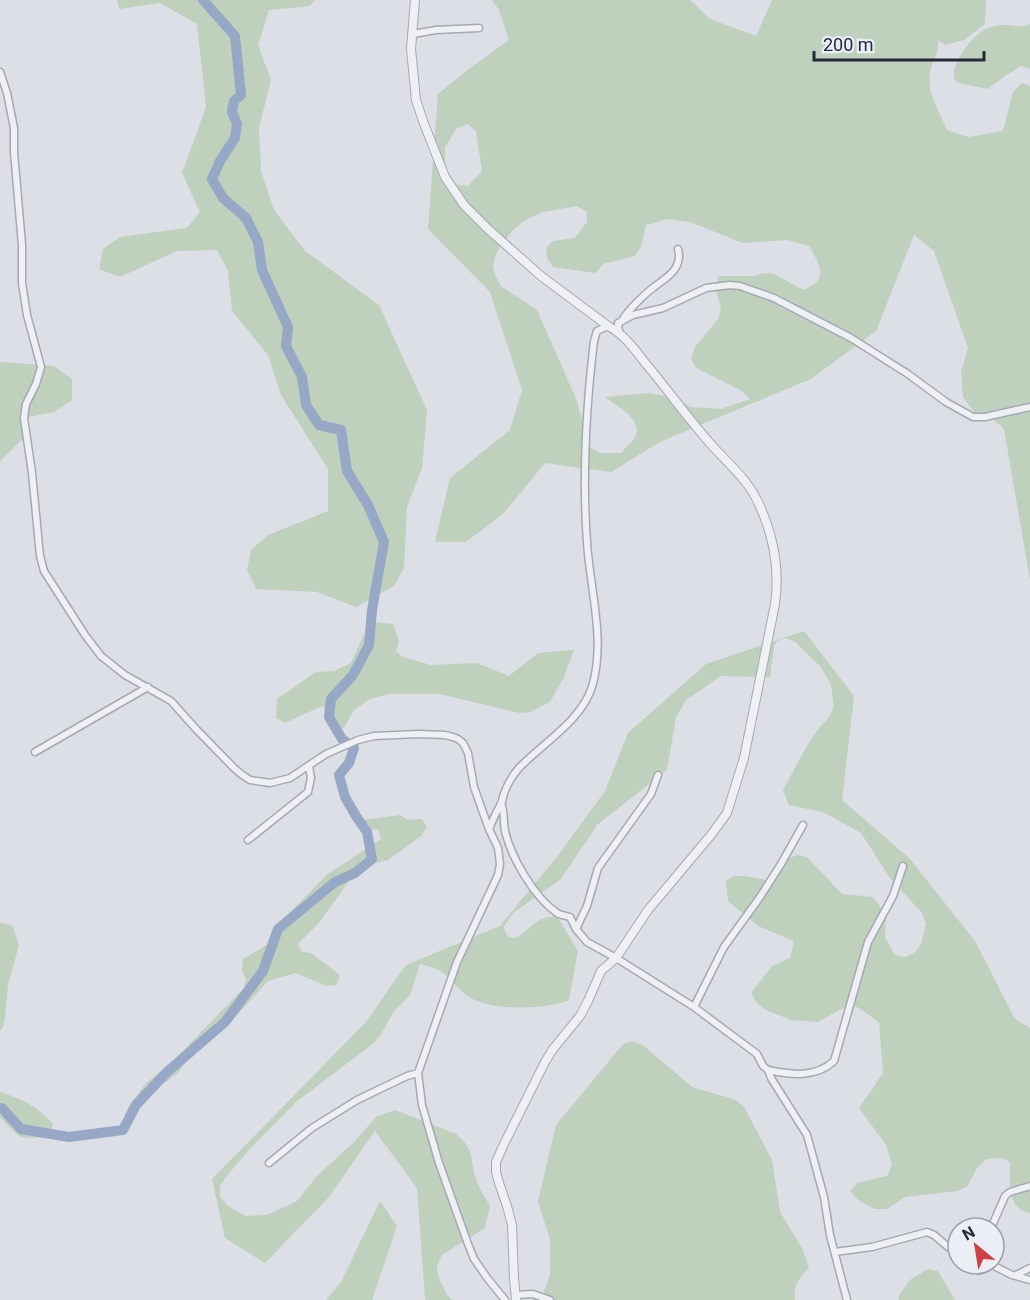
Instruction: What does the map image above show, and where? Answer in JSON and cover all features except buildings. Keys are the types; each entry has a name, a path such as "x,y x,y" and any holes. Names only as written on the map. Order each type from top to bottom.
{"street":[{"path":"415,0 411,49 416,100 445,177 464,205 541,276 608,326 619,331 709,442 747,483 764,515 775,551 778,588 744,758 727,813 711,836 648,910 616,958 601,970 580,1016 545,1062 496,1162 496,1172 512,1225 513,1278 516,1297 533,1294 550,1300"},
{"path":"413,34 436,30 479,28"},
{"path":"0,72 14,128 21,227 22,283 27,315 41,367 26,404 24,418 40,556 44,571 85,635 101,656 125,675 171,701 234,768 250,780 270,783 290,778 326,754 358,740 374,736 418,734 453,736 463,743 468,753 474,787 498,848 500,864 498,875 457,962 418,1073 422,1105 439,1163 468,1244 474,1259 505,1300"},
{"path":"623,319 627,312 674,271 680,256 678,249"},
{"path":"619,331 618,323 633,315 663,308 706,288 740,286 774,298 851,338 908,374 946,402 973,417 985,417 1030,407"},
{"path":"489,830 512,777 580,710 594,678 598,645 587,544 585,440 594,341 597,331 608,326"},
{"path":"35,752 148,687"},
{"path":"248,840 308,792 311,778 309,766"},
{"path":"576,929 587,906 598,868 651,794 658,775"},
{"path":"501,803 511,850 526,879 537,894 558,914 570,917 587,942 694,1007 757,1054 763,1066 768,1070 788,1074 825,1070 834,1061 868,942 893,896 903,866"},
{"path":"694,1007 724,946 760,897 803,825"},
{"path":"768,1070 807,1135 824,1197 830,1235 847,1300"},
{"path":"269,1163 312,1128 357,1100 418,1073"},
{"path":"996,1216 1005,1196 1010,1192 1030,1186"},
{"path":"835,1252 872,1247 927,1232 946,1245"},
{"path":"1012,1275 1030,1268"},
{"path":"1006,1272 1030,1280"}],"green space":[{"path":"117,0 315,0 310,6 269,10 258,45 271,80 259,128 261,171 274,210 305,251 379,305 427,410 422,468 407,507 404,568 394,586 356,607 317,592 256,589 247,570 251,550 268,535 328,511 328,469 281,395 268,355 232,311 228,271 217,250 177,251 120,277 99,269 103,249 120,237 187,228 200,212 182,173 206,107 197,24 160,3 119,9"},
{"path":"492,0 690,0 710,19 756,36 772,0 986,0 985,24 964,40 946,45 938,40 929,80 934,102 947,130 968,137 1003,131 1013,92 1022,83 1030,86 1030,580 1004,429 993,419 978,418 963,397 961,372 968,348 934,251 914,235 876,331 811,379 660,442 611,472 545,463 504,513 466,542 435,542 450,478 510,430 522,390 490,292 428,229 438,94 509,40 499,10","holes":["468,124 476,131 482,171 468,186 457,185 445,168 445,147 457,128","577,206 587,212 587,222 575,238 553,241 546,248 547,258 553,267 596,273 603,264 635,256 641,247 646,225 667,219 690,222 743,243 787,240 809,246 819,266 820,277 817,282 803,290 774,274 764,273 753,276 719,276 715,286 721,309 718,319 695,347 691,358 696,368 742,391 750,399 721,409 690,407 674,397 647,393 605,397 628,414 636,424 637,430 635,437 621,453 600,453 591,448 575,396 537,310 501,286 493,267 495,256 501,245 524,221 543,212"]},
{"path":"1030,24 1030,69 1021,66 988,89 958,83 954,79 959,58 971,41 981,32 999,25"},
{"path":"0,362 54,366 72,379 72,400 54,412 24,418 26,436 0,461"},
{"path":"375,622 393,624 399,642 396,651 403,657 431,665 477,663 509,676 538,653 574,650 564,677 550,702 531,712 520,713 439,694 389,694 370,699 354,710 344,728 334,730 331,711 322,706 285,723 276,718 277,699 316,672 334,671 351,663 367,628"},
{"path":"804,631 854,696 842,800 909,858 975,941 1015,1019 1030,1028 1030,1213 1022,1211 1013,1200 1010,1185 1010,1162 1002,1158 986,1159 977,1168 967,1187 957,1191 905,1197 887,1209 875,1209 857,1199 850,1191 857,1183 887,1176 892,1165 886,1145 859,1108 883,1073 879,1022 857,1007 845,1007 818,1022 791,1020 766,1010 757,1003 751,993 772,966 790,958 794,941 758,926 728,901 726,881 734,876 766,880 777,877 788,859 797,855 807,857 842,894 873,897 886,915 885,937 895,955 906,957 915,952 921,944 926,924 922,913 890,878 861,833 823,812 789,805 783,790 804,751 830,716 834,706 831,685 821,667 795,642 785,638 777,641 774,646 770,677 721,676 686,700 676,717 667,770 598,824 561,879 513,913 504,926 508,936 513,938 518,937 542,919 553,917 559,919 578,951 569,1000 547,1006 518,1008 490,1005 469,997 442,972 420,964 410,995 394,1011 374,1043 296,1102 247,1152 220,1186 220,1197 228,1206 246,1216 267,1215 297,1201 317,1176 355,1141 376,1117 395,1110 456,1134 469,1149 476,1180 490,1206 485,1228 442,1255 437,1265 438,1276 447,1295 453,1300 426,1300 425,1298 417,1188 375,1131 328,1198 265,1263 225,1238 212,1179 365,1023 406,965 500,926 560,853 605,791 628,733 706,664"},
{"path":"400,815 408,820 422,819 427,827 421,836 388,860 359,867 319,923 298,944 302,952 311,953 340,975 336,985 326,986 296,973 268,981 227,1026 194,1049 178,1073 145,1097 130,1125 125,1115 146,1083 168,1066 244,988 246,979 242,970 243,959 268,944 281,921 328,874 381,839 379,830 369,829 364,820"},
{"path":"0,923 12,925 19,945 8,985 5,1017 0,1031"},
{"path":"633,1041 644,1046 692,1087 736,1100 744,1107 772,1160 780,1212 802,1248 809,1268 798,1282 795,1300 532,1300 542,1297 550,1275 550,1240 538,1201 556,1125 623,1044"},
{"path":"0,1092 22,1100 41,1112 53,1124 50,1135 26,1138 12,1130 0,1117"},
{"path":"380,1201 397,1226 372,1300 326,1300 341,1282"},
{"path":"928,1269 938,1271 955,1300 899,1300 898,1297 911,1279"}],"waterway":[{"path":"0,1108 21,1129 69,1137 123,1130 136,1105 167,1072 225,1022 263,971 278,929 335,882 355,873 372,859 367,832 345,797 339,775 349,763 354,748 342,739 329,717 331,699 353,675 369,645 372,610 384,542 368,505 347,471 341,430 319,425 306,405 302,377 286,346 288,327 262,270 258,242 246,218 223,198 212,179 220,161 235,138 237,124 232,112 234,101 241,95 235,36 203,0"}]}
